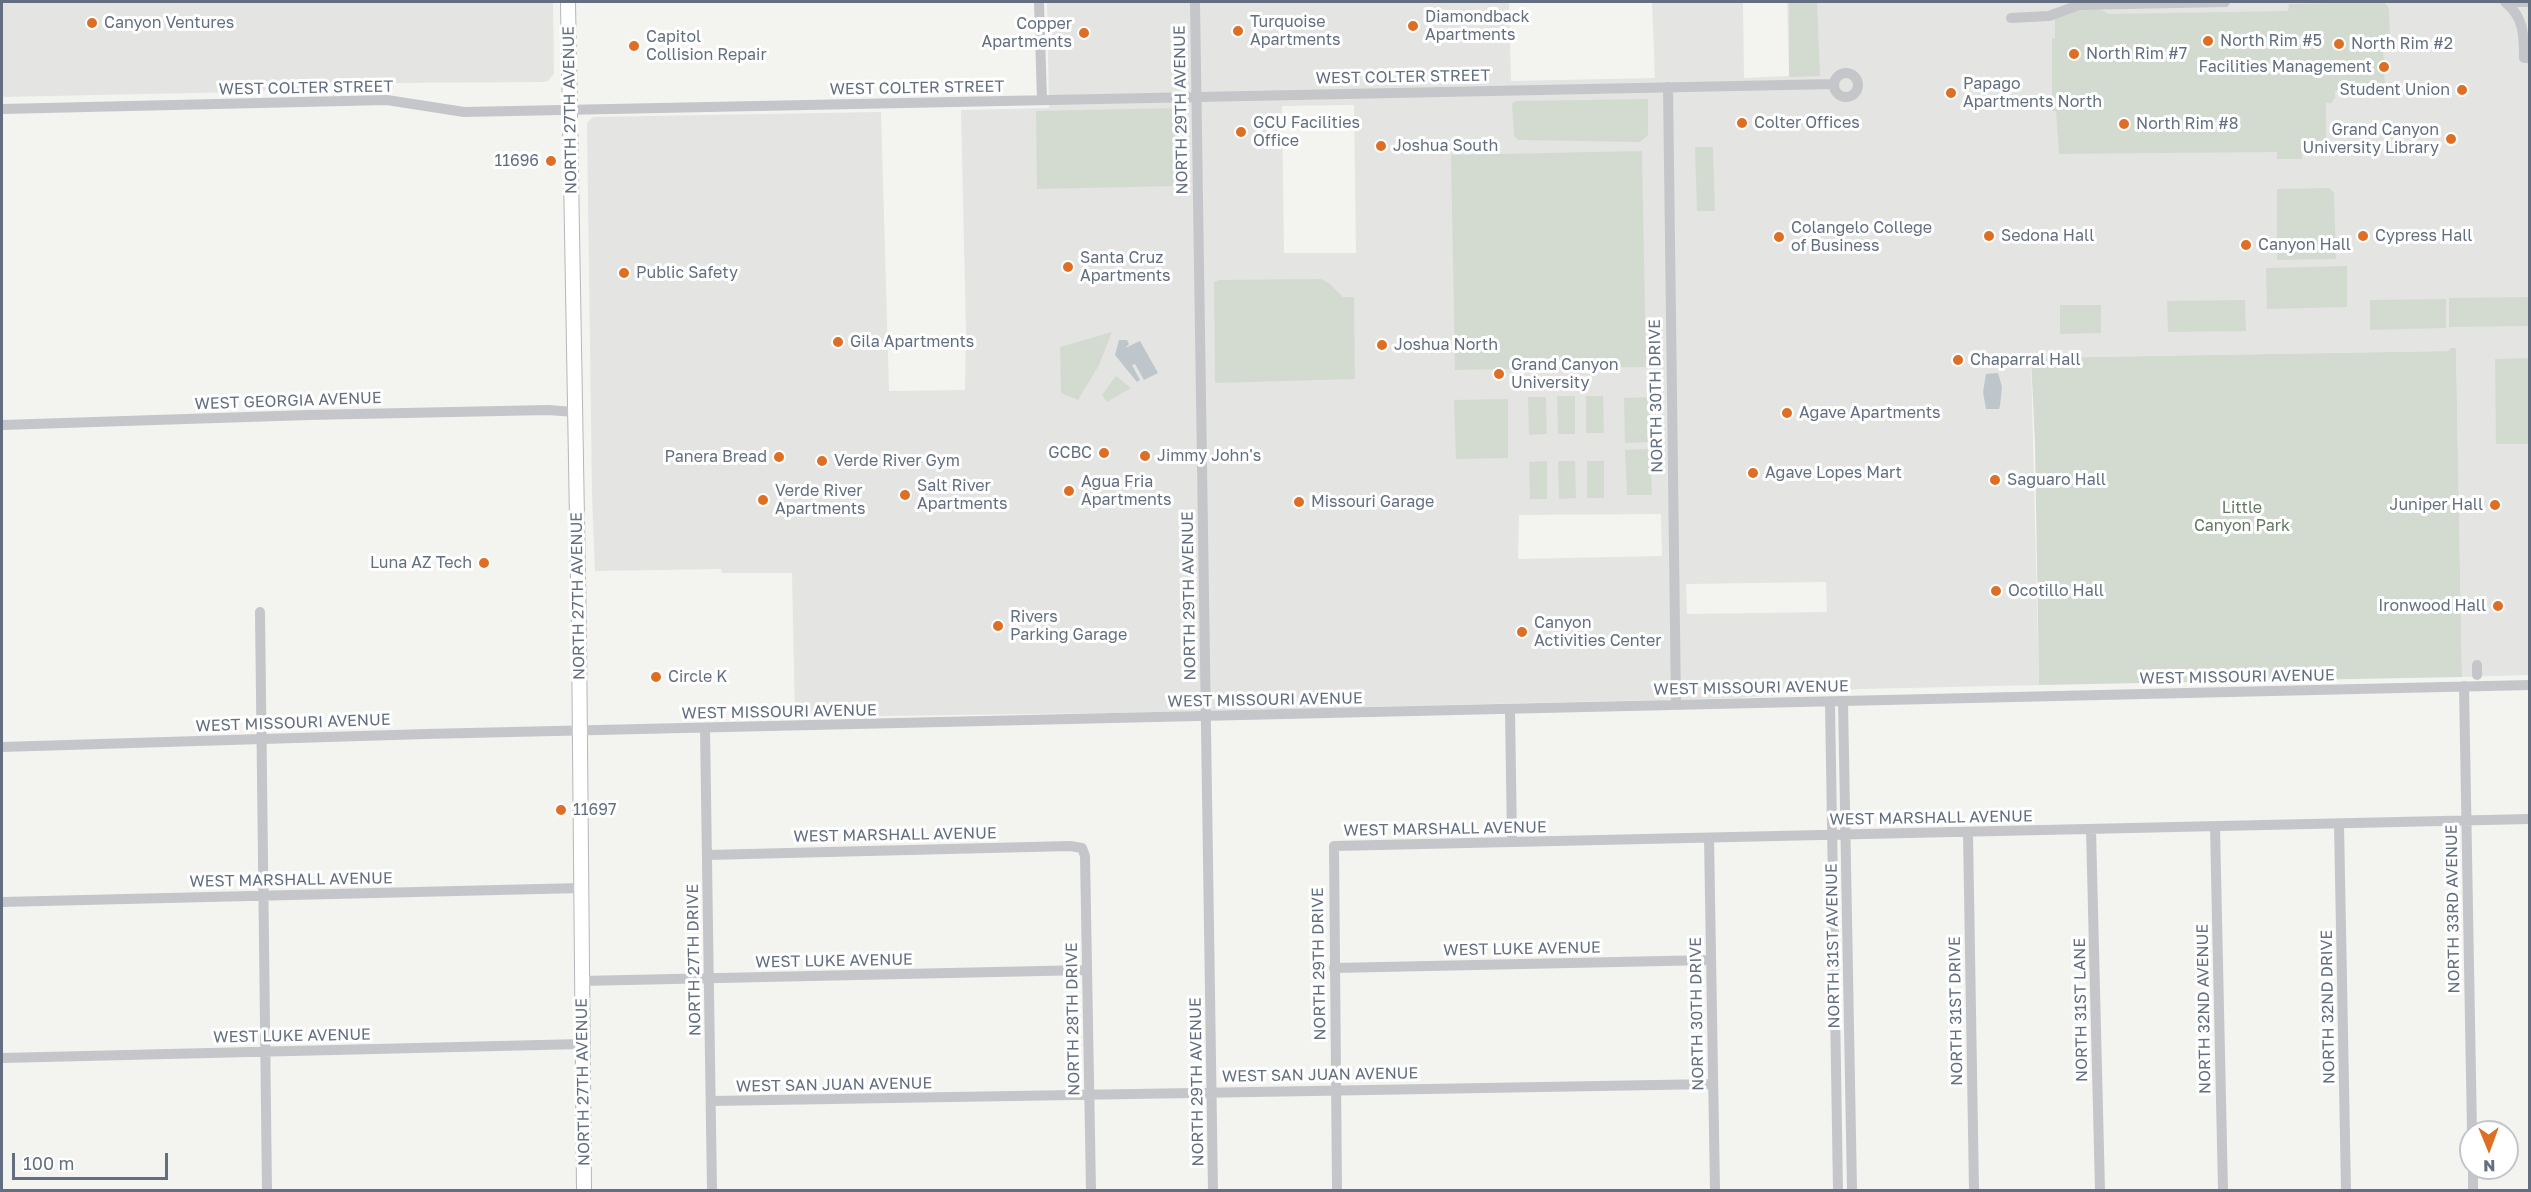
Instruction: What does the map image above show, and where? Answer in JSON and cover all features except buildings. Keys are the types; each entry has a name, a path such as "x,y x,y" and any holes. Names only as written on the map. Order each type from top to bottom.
{"main road":[{"name":"NORTH 27TH AVENUE","path":"568,2 580,731 584,1191"}],"street":[{"path":"1039,2 1042,100"},
{"name":"NORTH 29TH AVENUE","path":"1194,2 1213,1191"},
{"path":"2011,18 2058,15 2066,9 2079,5 2225,2"},
{"path":"2506,2 2529,2"},
{"path":"2506,2 2521,21 2524,33 2524,58 2529,58"},
{"name":"WEST COLTER STREET","path":"2,109 387,100 464,112 1834,84"},
{"name":"NORTH 30TH DRIVE","path":"1668,87 1676,705"},
{"name":"WEST GEORGIA AVENUE","path":"2,425 309,415 548,410 575,412"},
{"path":"260,612 267,1191"},
{"name":"WEST MISSOURI AVENUE","path":"2,747 580,731 2529,685"},
{"name":"NORTH 33RD AVENUE","path":"2464,686 2472,1120"},
{"name":"NORTH 31ST AVENUE","path":"1843,701 1852,1191"},
{"name":"NORTH 31ST AVENUE","path":"1830,702 1838,1191"},
{"path":"1510,709 1512,842"},
{"name":"NORTH 27TH DRIVE","path":"705,728 712,1191"},
{"name":"WEST MARSHALL AVENUE","path":"1334,846 2529,819"},
{"name":"NORTH 32ND DRIVE","path":"2339,824 2346,1191"},
{"name":"NORTH 32ND AVENUE","path":"2215,826 2223,1191"},
{"name":"NORTH 31ST LANE","path":"2091,829 2100,1191"},
{"name":"NORTH 31ST DRIVE","path":"1968,832 1974,1191"},
{"name":"NORTH 30TH DRIVE","path":"1709,838 1715,1191"},
{"name":"WEST MARSHALL AVENUE","path":"707,855 1070,846 1082,848"},
{"name":"NORTH 29TH DRIVE","path":"1334,846 1337,1191"},
{"name":"NORTH 28TH DRIVE","path":"1082,848 1086,856 1091,1191"},
{"name":"WEST MARSHALL AVENUE","path":"2,902 581,888"},
{"name":"WEST LUKE AVENUE","path":"1334,968 1711,960"},
{"name":"WEST LUKE AVENUE","path":"581,981 1087,970"},
{"path":"1836,1030 1850,1030"},
{"name":"WEST LUKE AVENUE","path":"2,1058 582,1044"},
{"name":"WEST SAN JUAN AVENUE","path":"711,1101 1713,1084"}],"shaded area":[{"path":"2,2 553,2 554,74 548,81 543,82 393,83 241,92 2,97"},
{"name":"Grand Canyon University","path":"1047,2 1509,2 1511,81 1655,78 1652,2 1743,2 1744,78 1789,76 1787,2 2529,2 2529,675 2462,677 2456,348 2448,351 2031,358 2039,685 1861,689 1737,698 1112,713 795,717 792,573 722,573 721,569 595,571 587,123 593,117 881,112 889,391 965,390 966,332 961,110 1049,108","holes":["1354,105 1356,253 1284,253 1282,106","1661,514 1662,556 1518,559 1519,515","1826,582 1827,612 1687,614 1686,584"]},
{"path":"1119,340 1127,340 1129,344 1125,348 1140,341 1158,373 1144,380 1135,364 1132,365 1140,380 1137,382 1115,355"},
{"path":"1998,373 2002,387 1999,409 1986,409 1983,392 1986,374"}],"green space":[{"path":"1789,2 1817,2 1820,76 1789,77"},
{"path":"2384,2 2389,8 2390,42 2383,43 2385,88 2335,91 2335,98 2331,103 2326,103 2326,151 2302,152 2302,159 2277,159 2277,152 2059,154 2056,111 2052,111 2052,39 2055,38 2055,19 2089,8 2102,10 2109,14 2288,11 2289,4"},
{"path":"1648,99 1648,135 1640,142 1519,140 1514,136 1512,104 1516,101"},
{"path":"1179,108 1179,186 1037,189 1036,111"},
{"path":"1695,147 1713,147 1715,211 1697,211"},
{"path":"1642,151 1646,367 1455,370 1451,155"},
{"path":"2329,188 2334,193 2336,259 2277,260 2277,189"},
{"path":"2347,266 2347,307 2267,309 2266,268"},
{"path":"1321,279 1330,284 1343,297 1354,297 1355,379 1215,383 1214,282 1219,280"},
{"path":"2529,297 2529,326 2449,327 2449,298"},
{"path":"2446,299 2446,328 2370,330 2370,300"},
{"path":"2245,300 2246,331 2168,332 2167,301"},
{"path":"2060,305 2101,305 2101,333 2060,334"},
{"path":"1112,332 1099,365 1078,400 1061,393 1060,347"},
{"name":"Little Canyon Park","path":"2456,348 2462,677 2039,685 2035,445 2031,358 2448,351"},
{"path":"2529,358 2529,444 2496,444 2495,359"},
{"path":"1116,376 1131,388 1107,402 1102,395"},
{"path":"1557,396 1575,396 1575,434 1558,434"},
{"path":"1586,396 1603,396 1604,433 1586,433"},
{"path":"1528,397 1546,397 1547,434 1529,435"},
{"path":"1649,397 1650,442 1625,443 1624,398"},
{"path":"1508,399 1508,458 1456,459 1454,400"},
{"path":"1650,449 1652,495 1627,495 1625,450"},
{"path":"1547,461 1547,499 1530,499 1529,462"},
{"path":"1558,461 1575,461 1576,498 1559,499"},
{"path":"1587,461 1604,461 1604,498 1587,498"}],"place":[{"name":"Canyon Ventures","path":"92,23"},
{"name":"Diamondback Apartments","path":"1413,26"},
{"name":"Turquoise Apartments","path":"1238,31"},
{"name":"Copper Apartments","path":"1084,33"},
{"name":"North Rim #5","path":"2208,41"},
{"name":"North Rim #2","path":"2339,44"},
{"name":"Capitol Collision Repair","path":"634,46"},
{"name":"North Rim #7","path":"2074,54"},
{"name":"Facilities Management","path":"2384,67"},
{"name":"Student Union","path":"2462,90"},
{"name":"Papago Apartments North","path":"1951,93"},
{"name":"Colter Offices","path":"1742,123"},
{"name":"North Rim #8","path":"2124,124"},
{"name":"GCU Facilities Office","path":"1241,132"},
{"name":"Grand Canyon University Library","path":"2451,139"},
{"name":"Joshua South","path":"1381,146"},
{"name":"11696","path":"551,161"},
{"name":"Sedona Hall","path":"1989,236"},
{"name":"Cypress Hall","path":"2363,236"},
{"name":"Colangelo College of Business","path":"1779,237"},
{"name":"Canyon Hall","path":"2246,245"},
{"name":"Santa Cruz Apartments","path":"1068,267"},
{"name":"Public Safety","path":"624,273"},
{"name":"Gila Apartments","path":"838,342"},
{"name":"Joshua North","path":"1382,345"},
{"name":"Chaparral Hall","path":"1958,360"},
{"name":"Grand Canyon University","path":"1499,374"},
{"name":"Agave Apartments","path":"1787,413"},
{"name":"GCBC","path":"1104,453"},
{"name":"Jimmy John's","path":"1145,456"},
{"name":"Panera Bread","path":"779,457"},
{"name":"Verde River Gym","path":"822,461"},
{"name":"Agave Lopes Mart","path":"1753,473"},
{"name":"Saguaro Hall","path":"1995,480"},
{"name":"Agua Fria Apartments","path":"1069,491"},
{"name":"Salt River Apartments","path":"905,495"},
{"name":"Verde River Apartments","path":"763,500"},
{"name":"Missouri Garage","path":"1299,502"},
{"name":"Juniper Hall","path":"2495,505"},
{"name":"Luna AZ Tech","path":"484,563"},
{"name":"Ocotillo Hall","path":"1996,591"},
{"name":"Ironwood Hall","path":"2498,606"},
{"name":"Rivers Parking Garage","path":"998,626"},
{"name":"Canyon Activities Center","path":"1522,632"},
{"name":"Circle K","path":"656,677"},
{"name":"11697","path":"561,810"}]}
